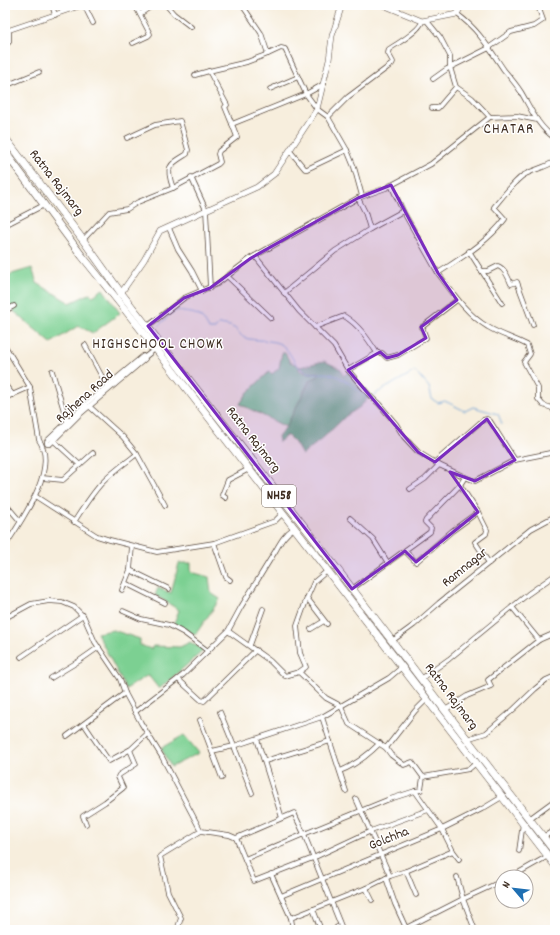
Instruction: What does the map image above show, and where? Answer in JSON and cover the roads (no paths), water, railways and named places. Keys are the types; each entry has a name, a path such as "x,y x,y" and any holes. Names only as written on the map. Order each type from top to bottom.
{"highway":[{"name":"Ratna Rajmarg","path":"5,138 83,240 121,293 445,710 552,854"},
{"name":"Ratna Rajmarg","path":"5,152 44,205 428,699 502,797 543,837 552,854 555,865"}],"street":[{"path":"52,5 55,15"},
{"path":"5,45 9,42 9,30 84,5 93,23"},
{"path":"133,43 150,34 135,5"},
{"path":"140,14 153,5"},
{"path":"166,5 174,14 191,27"},
{"path":"242,5 261,33 268,54"},
{"path":"121,293 144,260 160,231 257,187 274,174 317,109 329,60 332,36 342,5"},
{"path":"383,5 425,21 440,37 450,56 450,67 456,87 472,98 490,117"},
{"path":"458,14 462,5"},
{"path":"433,79 450,67 489,47 511,32 534,26 543,20 536,5"},
{"path":"328,117 348,97 392,64 393,62 388,53 389,49 417,30 425,21 458,14 470,23 489,47 520,90 537,120 547,133 555,138"},
{"path":"196,75 247,62 281,48 285,49 306,94 317,109 328,117 347,150 354,167 360,197 370,228"},
{"path":"83,240 109,212 127,209 138,202 173,188 216,166 220,162 218,154 220,151 237,137 225,107 227,105 210,71"},
{"path":"5,86 39,72"},
{"path":"270,90 298,77"},
{"path":"232,124 306,94 324,84"},
{"path":"432,108 438,108 456,87"},
{"path":"148,326 184,298 210,288 255,256 360,197 391,185 431,164 490,117 517,116 537,120"},
{"path":"127,138 155,125 180,121 188,150 187,154 171,164 169,169 173,188"},
{"path":"290,151 307,169 347,150"},
{"path":"438,273 499,228 505,220 494,207 521,176 546,167 555,161"},
{"path":"192,177 206,210 210,288"},
{"path":"391,185 403,211 438,273 457,300 486,326 510,339 527,345 530,354 524,362 538,388 538,399 543,405 552,408 555,412"},
{"path":"5,225 44,205"},
{"path":"284,293 335,251 370,228 403,211"},
{"path":"168,228 202,291"},
{"path":"469,251 502,304"},
{"path":"255,256 284,293 334,346 348,370 379,404 396,424 404,437 418,452 437,464 465,478 475,481 515,460 555,452"},
{"path":"482,271 488,271 498,266 504,270 511,284 517,282 533,325"},
{"path":"227,276 271,318"},
{"path":"348,370 377,353 382,353 387,358 398,355 426,338 422,327 457,300"},
{"path":"5,311 14,306"},
{"path":"315,327 344,316 366,334 377,353"},
{"path":"84,345 110,385"},
{"path":"5,346 30,387 39,440 48,443 80,465"},
{"name":"Rajhena Road","path":"48,443 77,414 110,385 155,349"},
{"path":"52,372 67,421"},
{"path":"5,385 13,395"},
{"name":"Rajhena Road","path":"48,443 67,421 90,407 110,385"},
{"path":"5,398 30,387"},
{"path":"90,407 124,437 137,454 165,505"},
{"path":"410,489 426,479 437,464 483,420 487,419 490,421 515,460"},
{"path":"5,546 35,496 42,478 48,443"},
{"path":"42,478 63,480 93,453"},
{"path":"74,522 100,484 137,454"},
{"path":"226,498 222,495 228,480 249,469"},
{"path":"352,589 430,532 431,528 425,522 426,520 465,478"},
{"path":"460,485 478,512 487,530 486,534 475,542 489,563"},
{"path":"35,496 97,536 157,552 214,543 275,521 283,513"},
{"path":"5,508 8,507 20,521"},
{"path":"405,551 416,562 452,531 478,512"},
{"name":"Ramnagar","path":"392,641 414,625 530,530 555,516"},
{"path":"350,518 373,539 388,564"},
{"path":"135,712 178,679 228,631 281,541 286,534 294,528"},
{"path":"214,543 226,577 230,580"},
{"path":"122,590 130,570 132,546"},
{"path":"130,570 169,589"},
{"path":"228,631 250,645 270,661 285,676 299,672 306,667 300,653 297,626 314,582 327,571"},
{"path":"421,679 449,660 512,607 555,575"},
{"path":"125,583 165,603"},
{"path":"307,598 326,622 311,629"},
{"path":"5,618 31,604 49,601 62,602 74,607 83,615 99,647 120,679 124,693 162,757 201,831"},
{"path":"512,607 539,640"},
{"path":"250,645 263,609"},
{"path":"123,611 140,619 169,625 184,633 208,651"},
{"path":"20,657 83,615"},
{"path":"445,710 467,696 491,686 488,680 539,640 555,633"},
{"path":"51,678 99,647"},
{"path":"178,679 204,701 256,650"},
{"path":"212,751 257,739 322,717 389,678 402,667"},
{"path":"245,859 362,810 421,790 423,777 412,762 404,765 390,754 380,743 350,724 341,706 326,698 299,672"},
{"path":"467,739 486,733 535,689 555,676"},
{"path":"67,736 124,693"},
{"path":"386,748 415,711 428,699"},
{"path":"220,712 252,793"},
{"path":"322,717 346,791"},
{"path":"200,720 222,778"},
{"path":"84,724 109,761 130,750 147,734"},
{"path":"257,739 282,818"},
{"path":"265,761 330,741"},
{"path":"340,771 351,767 370,753 380,743"},
{"path":"86,824 83,816 107,801 123,788 118,779 119,775 136,764 130,750"},
{"path":"423,777 469,769 476,763"},
{"path":"415,791 442,829 453,851 459,859"},
{"name":"Golchha","path":"281,896 442,829 502,797"},
{"path":"356,799 381,854 395,904 407,929 463,899 494,885"},
{"path":"519,851 526,821 555,800"},
{"path":"177,930 181,918 168,892 160,856 201,831 230,835 236,838 254,881 313,858 371,831 428,810"},
{"path":"236,838 294,813 323,879 339,928"},
{"path":"543,837 555,830"},
{"path":"291,918 453,851"},
{"path":"525,869 552,854"},
{"path":"406,871 416,895"},
{"path":"271,874 291,918 293,930"},
{"path":"457,878 473,930"},
{"path":"366,888 372,900"},
{"path":"313,909 320,930"}],"waterway":[{"path":"159,325 172,313 178,310 197,315 209,329 215,329 219,324 231,326 245,338 269,341 282,345 297,365 306,372 335,375 350,384 366,397 369,397"},
{"path":"372,396 415,371 429,387 432,399 438,403 445,401 465,411 473,407 498,414 502,424"}],"district":[{"name":"CHATAR","path":"509,130"},
{"name":"HIGHSCHOOL CHOWK","path":"158,345"}]}
